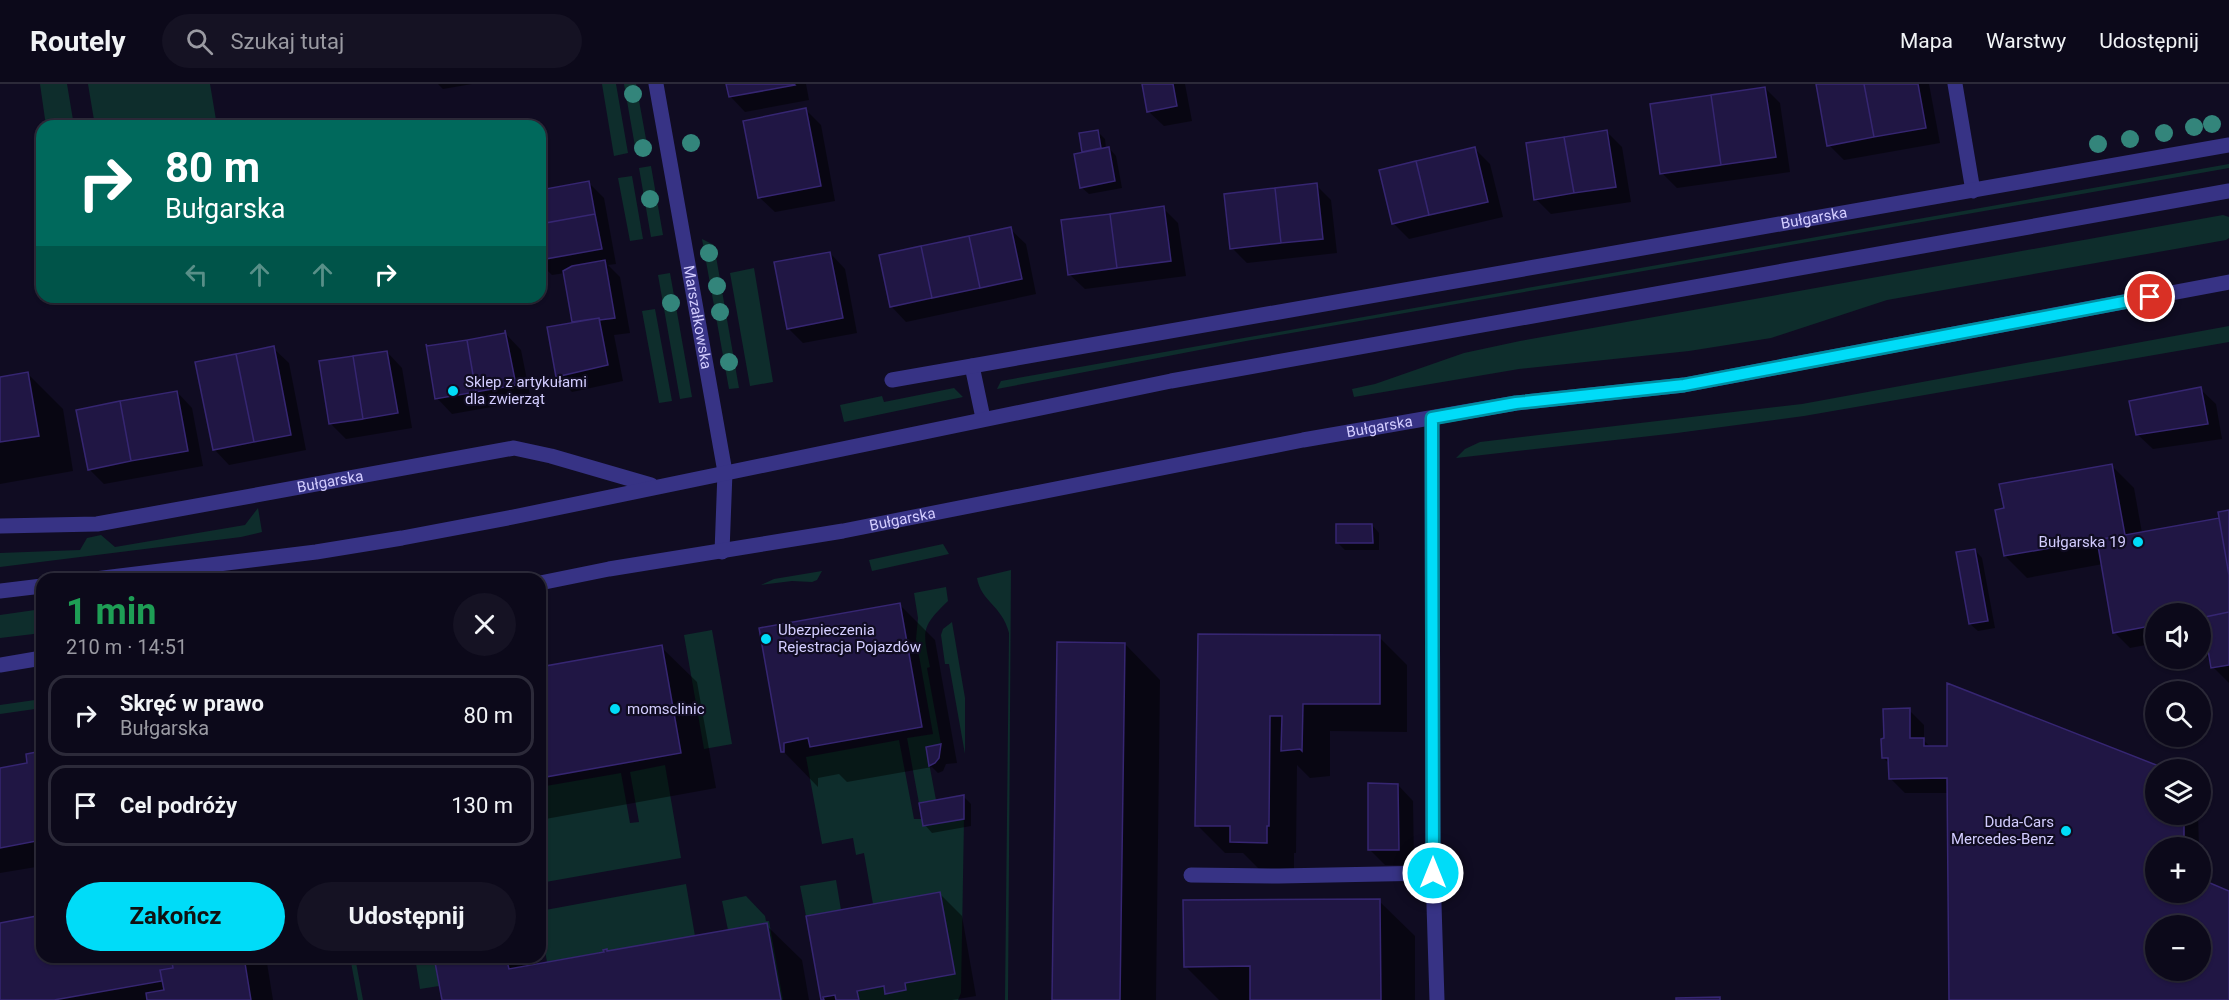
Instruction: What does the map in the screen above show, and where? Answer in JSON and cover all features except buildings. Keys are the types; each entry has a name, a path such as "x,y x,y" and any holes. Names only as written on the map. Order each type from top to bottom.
{"street":[{"name":"Marszałkowska","path":"656,84 725,472 722,552"},
{"path":"1955,84 1973,191"},
{"name":"Bułgarska","path":"891,380 2229,145"},
{"name":"Bułgarska","path":"144,573 316,552 513,517 983,418 1171,381 2229,191"},
{"name":"Bułgarska","path":"546,582 609,569 843,531 1221,455 1516,403 1684,385 2227,282"},
{"path":"972,366 983,418"},
{"path":"1432,418 1433,873 1437,1000"},
{"name":"Bułgarska","path":"0,526 97,524 514,448 551,456 655,486"},
{"path":"0,591 36,586"},
{"path":"0,665 36,659"},
{"path":"1191,875 1433,873"}],"green space":[{"path":"40,84 67,84 73,120 45,120"},
{"path":"88,84 210,84 216,120 94,120"},
{"path":"602,84 616,84 628,153 614,156"},
{"path":"624,84 636,84 648,150 636,152"},
{"path":"2229,164 2229,168 1246,341 997,389 1001,381"},
{"path":"651,166 663,235 651,237 639,168"},
{"path":"632,176 643,239 630,241 618,178"},
{"path":"2223,215 2229,217 2229,238 2226,240 1887,300 1771,338 1689,351 1519,369 1354,397 1352,389 1375,384 1464,353 1520,341"},
{"path":"702,239 714,245 739,388 729,389"},
{"path":"754,268 773,382 750,386 730,273"},
{"path":"670,273 692,397 680,399 658,275"},
{"path":"655,309 672,401 659,403 642,311"},
{"path":"2229,326 2229,342 1804,416 1456,458 1465,449 1480,442 1802,404"},
{"path":"954,388 963,397 844,422 840,405 882,396 884,402"},
{"path":"258,508 262,532 241,537 0,567 0,553 80,550 87,538 101,535 115,547 245,525"},
{"path":"943,544 949,554 872,571 869,560"},
{"path":"1011,570 1008,1000 1005,1000 1009,633 1002,616 983,593 977,578"},
{"path":"822,571 817,580 812,582 792,581 761,585 774,579"},
{"path":"946,587 948,601 928,624 925,637 930,667 927,668 941,744 926,747 936,800 919,803 907,738 933,734 916,639 918,618 914,593"},
{"path":"36,610 36,634 0,638 0,615"},
{"path":"952,622 965,698 965,754 949,664 945,664 941,635 943,629"},
{"path":"712,630 732,744 704,749 684,635"},
{"path":"36,700 36,709 0,714 0,705"},
{"path":"899,740 914,819 964,819 961,993 958,1000 859,1000 857,991 884,986 886,994 906,990 905,983 955,974 940,893 873,904 864,853 856,855 853,838 822,844 806,757"},
{"path":"665,765 681,858 546,882 546,786 621,773 630,823 639,822 630,772"},
{"path":"836,880 841,910 806,916 800,886"},
{"path":"686,884 695,936 604,950 604,952 547,962 546,910"},
{"path":"746,896 765,916 766,921 769,921 783,1000 728,930 722,901"},
{"path":"351,963 356,963 363,1000 358,1000"},
{"path":"416,963 435,963 439,986 420,989"}],"place":[{"name":"Sklep z artykułami dla zwierząt","path":"453,391"},
{"name":"Bułgarska 19","path":"2138,542"},
{"name":"Ubezpieczenia Rejestracja Pojazdów","path":"766,639"},
{"name":"momsclinic","path":"615,709"},
{"name":"Duda-Cars Mercedes-Benz","path":"2066,831"}],"route":[{"path":"1433,873 1432,418 1516,403 1684,385 2150,297"}]}
